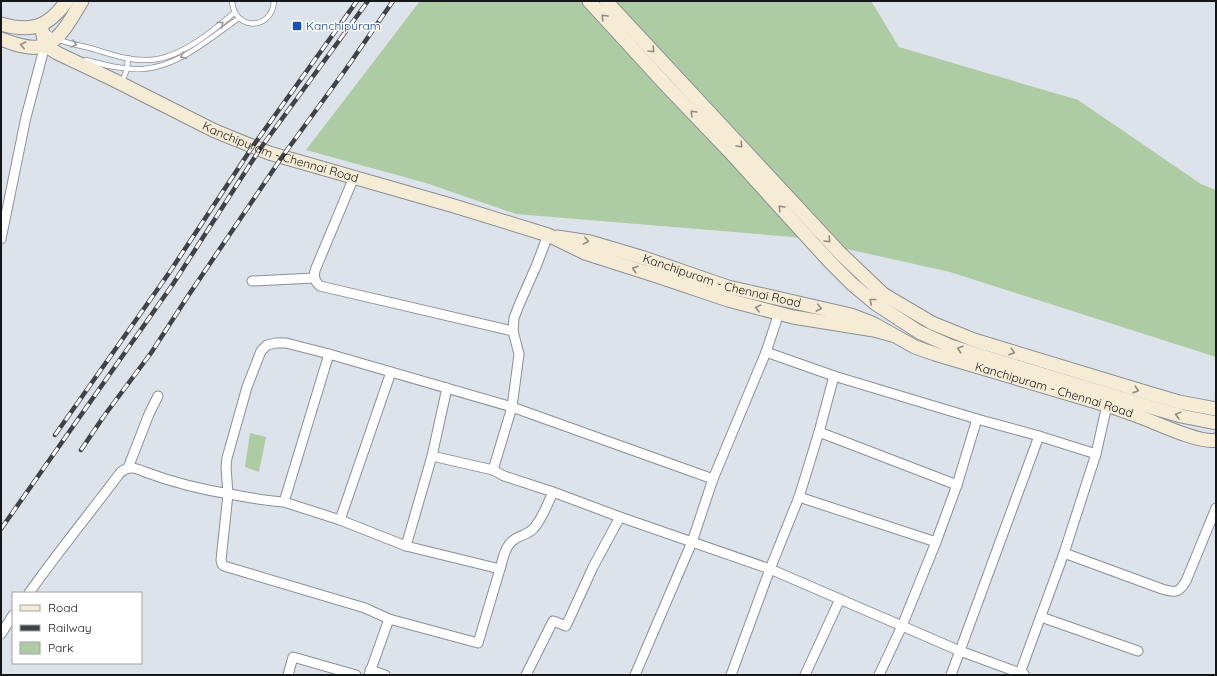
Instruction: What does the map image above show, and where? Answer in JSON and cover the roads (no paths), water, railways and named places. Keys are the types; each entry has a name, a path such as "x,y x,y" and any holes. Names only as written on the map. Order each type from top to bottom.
{"main road":[{"path":"1,24 22,28 35,28 54,17 67,1"},
{"path":"1,39 28,47 37,48 52,45 63,31 82,1"},
{"path":"589,1 830,262 852,284 876,304 904,323 931,338 988,358 1181,416 1216,423"},
{"path":"606,1 845,258 883,294 911,312 932,323 974,340 1179,402 1216,409"},
{"path":"41,25 52,45"},
{"name":"Kanchipuram - Chennai Road","path":"52,45 121,84 190,119 242,142 288,159 354,177 548,235 590,242 644,258 728,287 851,315 872,323 915,347 934,354 1059,390 1126,412 1193,437 1211,441 1216,440"},
{"name":"Kanchipuram - Chennai Road","path":"548,235 585,253 728,300 801,318 874,330 892,335"}],"street":[{"path":"1,240 26,116 52,45"},
{"path":"354,177 314,273 316,283 320,286 513,331"},
{"path":"494,470 512,407 519,354 513,331 514,318 518,305 537,264 548,235"},
{"path":"252,281 314,278"},
{"path":"635,675 692,542 713,479 766,352 779,313"},
{"path":"553,492 538,523 533,529 510,542 500,569 478,643 389,618 365,608 224,566 221,560 228,494 226,468 227,458 247,387 261,351 267,345 276,343 286,343 329,354 512,407 713,479"},
{"path":"766,352 834,376 1096,454"},
{"path":"284,502 329,354"},
{"path":"340,520 392,372"},
{"path":"731,675 799,496 819,432 834,376"},
{"path":"406,546 432,456 447,388"},
{"path":"128,468 149,414 158,396"},
{"path":"432,456 494,470 504,476 770,569 960,651 1021,674 1064,553 1096,454 1108,406"},
{"path":"879,675 902,626 936,542 957,485 977,419"},
{"path":"819,432 957,485"},
{"path":"951,675 1039,436"},
{"path":"30,592 54,558 84,522 120,473 128,468 138,469 174,482 228,494 284,502 340,520 406,546 500,569"},
{"path":"799,496 936,542"},
{"path":"1064,553 1174,592 1179,590 1186,581 1216,508"},
{"path":"526,675 553,622 566,626 593,567 620,517"},
{"path":"805,675 840,599"},
{"path":"1,634 12,617"},
{"path":"1041,617 1138,652"},
{"path":"385,675 370,673 389,618"},
{"path":"288,675 293,657 356,675"}],"lane":[{"path":"232,1 234,12 239,18 253,24 266,19 271,14 274,1"},
{"path":"52,45 128,58 148,60 157,59 174,54 189,46 203,37 234,12"},
{"path":"52,45 105,65 127,69 158,67 190,52 239,18"},
{"path":"121,84 127,69 128,58"}],"railway":[{"path":"55,435 169,273 253,146 357,1"},
{"path":"1,529 173,284 260,149 368,1"},
{"path":"81,450 104,416 151,353 282,157 393,1"}],"place":[{"name":"Kanchipuram","path":"297,26"}]}
